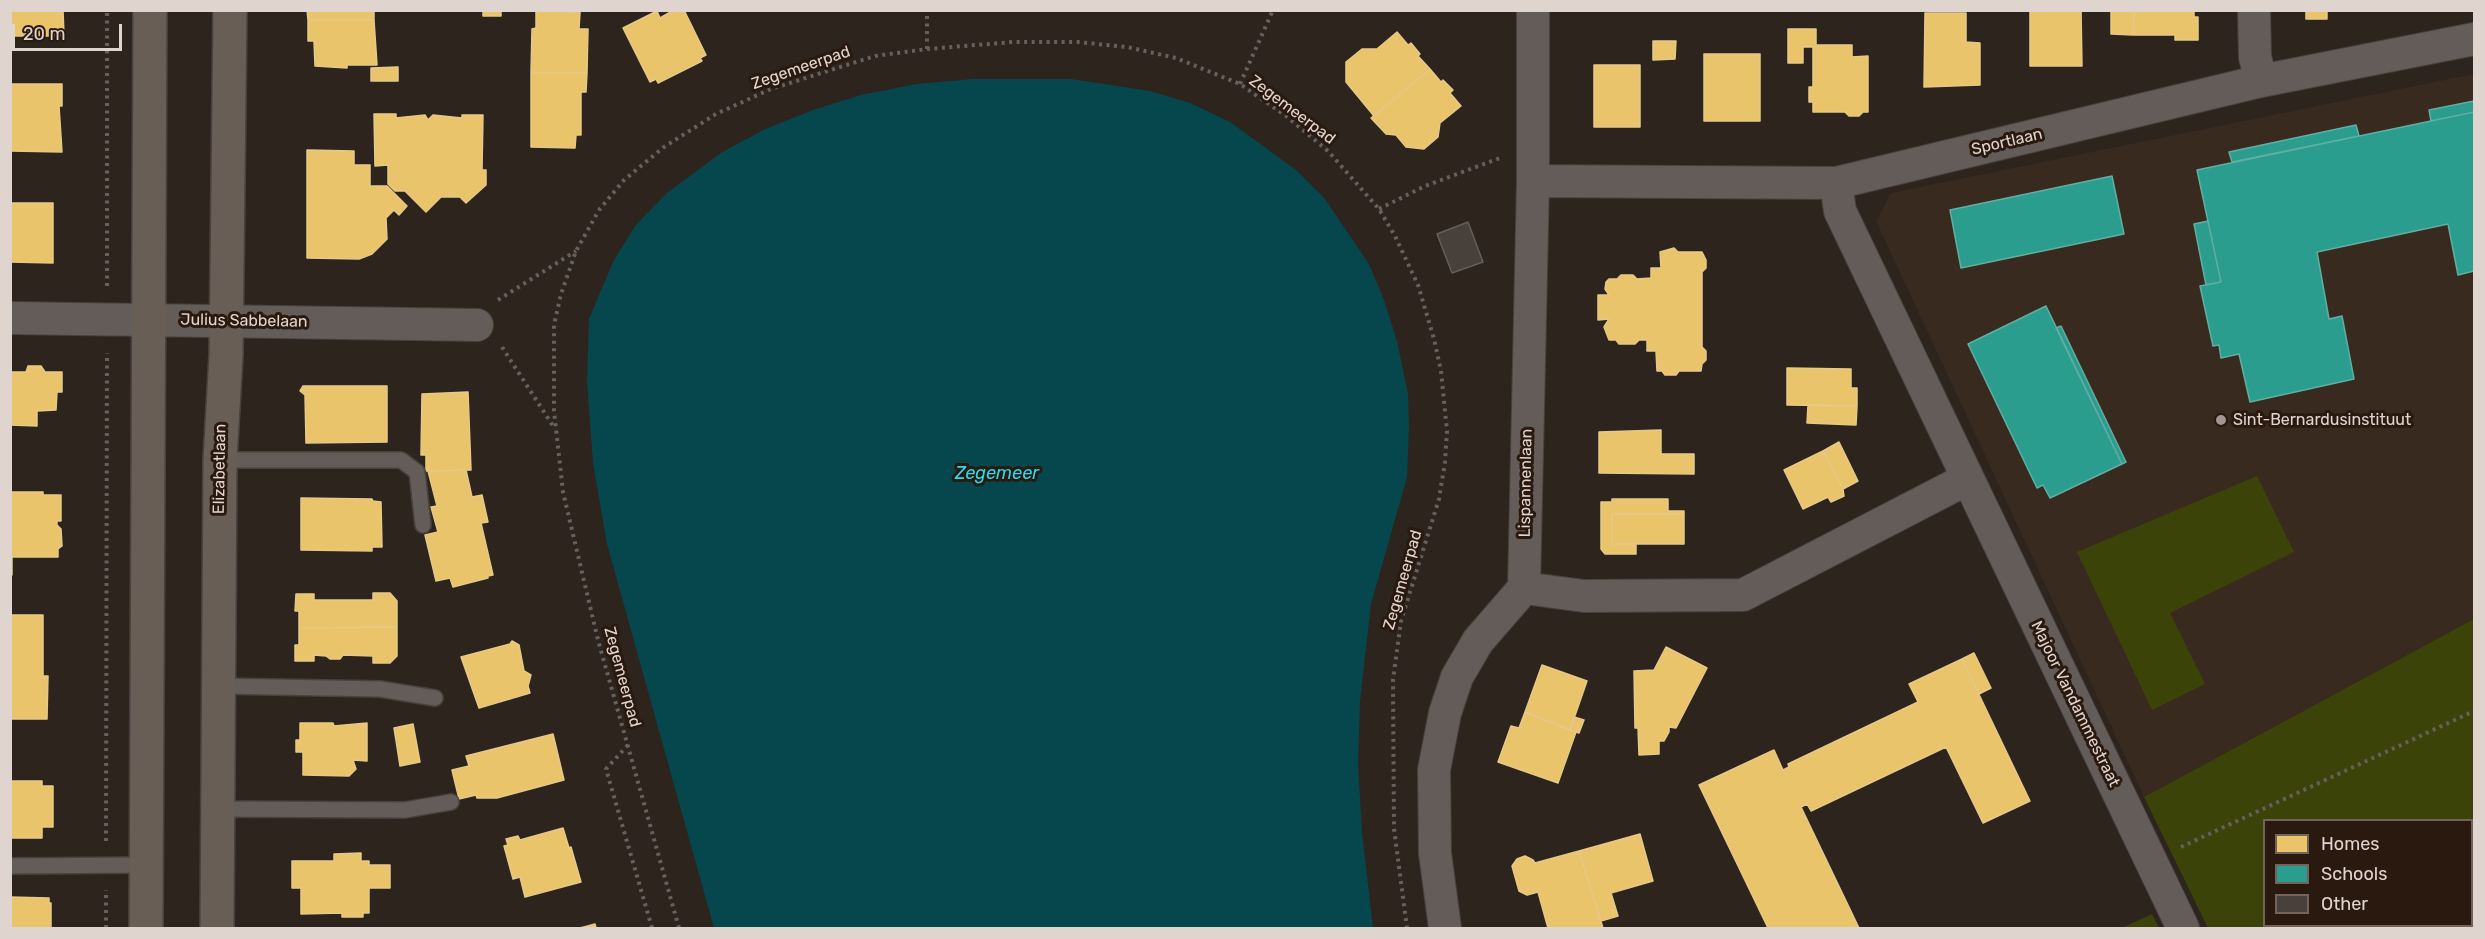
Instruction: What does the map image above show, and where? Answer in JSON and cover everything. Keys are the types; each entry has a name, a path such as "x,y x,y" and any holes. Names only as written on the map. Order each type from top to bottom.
{"main road":[{"path":"146,928 150,10"},
{"name":"Elizabetlaan","path":"217,928 220,460 226,321 230,10"}],"street":[{"name":"Lispannenlaan","path":"1524,588 1533,181 1533,10"},
{"path":"2254,10 2255,57 2261,81"},
{"name":"Sportlaan","path":"1533,181 1836,183 2261,81 2475,39"},
{"name":"Majoor Vandammestraat","path":"1836,183 1840,211 2183,928"},
{"name":"Julius Sabbelaan","path":"10,318 477,325"},
{"path":"1445,928 1435,853 1434,770 1445,713 1457,677 1478,641 1524,588 1584,596 1743,595 1967,479"}],"lane":[{"path":"220,460 401,460 417,472 423,525"},
{"path":"219,686 380,689 435,698"},
{"path":"218,809 405,810 451,802"},
{"path":"10,866 146,865"}],"path":[{"path":"106,928 107,10"},
{"path":"927,10 927,49"},
{"path":"1240,84 1273,10"},
{"name":"Zegemeerpad","path":"679,928 598,640 563,492 556,429 553,360 555,325 561,294 576,251 598,210 624,180 664,147 716,114 771,89 875,56 1013,42 1078,42 1127,48 1176,58 1240,84 1286,116 1328,151 1379,209 1395,236 1418,285 1441,371 1447,431 1439,499 1401,621 1393,680 1394,830 1407,928"},
{"path":"1379,209 1425,186 1500,158"},
{"name":"Zegemeerpad","path":"556,429 499,342 477,325 487,308 576,251"},
{"path":"2151,861 2475,711"},
{"path":"628,745 606,769 652,928"}],"shaded area":[{"name":"Sint-Bernardusinstituut","path":"2474,74 2474,619 2144,797 1876,221 1891,193"}],"green space":[{"path":"2257,476 2294,552 2170,613 2205,684 2152,710 2077,552"},
{"path":"2474,619 2474,928 2208,928 2144,797"},
{"path":"2152,914 2159,928 2122,928"}],"water":[{"name":"Zegemeer","path":"973,79 1071,79 1150,91 1190,103 1230,122 1296,170 1325,199 1369,264 1397,341 1408,394 1409,428 1407,477 1371,604 1360,701 1358,764 1362,833 1373,928 714,928 607,544 593,463 587,381 589,319 613,262 635,226 667,193 721,153 763,130 813,110 861,95 917,84"}],"building: Homes":[{"path":"10,10 63,10 64,36 10,36"},
{"path":"307,10 374,10 374,20 308,20"},
{"path":"483,10 501,10 501,16 483,16"},
{"path":"674,10 684,10 706,55 700,58 702,61 658,83 656,79 650,82 623,28 657,11 660,18"},
{"path":"2030,10 2081,10 2082,66 2030,66"},
{"path":"2111,10 2134,10 2133,35 2111,34"},
{"path":"2134,10 2194,10 2194,17 2198,17 2198,40 2175,40 2175,35 2133,35"},
{"path":"2306,10 2327,10 2327,19 2306,19"},
{"path":"536,11 580,12 579,29 588,29 587,73 531,73 532,29 536,28"},
{"path":"1925,13 1966,13 1966,42 1980,43 1980,85 1924,87"},
{"path":"308,20 374,20 377,65 347,65 347,68 315,66 314,41 308,41"},
{"path":"1788,29 1816,29 1816,45 1852,45 1852,57 1868,56 1868,112 1863,112 1859,116 1849,116 1845,112 1813,112 1813,102 1809,102 1809,87 1813,87 1813,47 1803,47 1803,63 1788,63"},
{"path":"1397,32 1408,45 1411,43 1420,54 1418,56 1430,69 1374,116 1346,82 1346,62 1362,49 1377,49"},
{"path":"1653,41 1676,41 1675,59 1653,60"},
{"path":"1704,54 1760,54 1760,121 1704,121"},
{"path":"1594,65 1640,65 1640,127 1594,127"},
{"path":"398,67 398,81 371,81 371,68"},
{"path":"1430,69 1441,82 1443,80 1453,90 1450,93 1461,106 1440,123 1438,137 1424,149 1406,147 1396,135 1386,134 1371,118"},
{"path":"531,73 587,73 586,92 581,92 581,135 576,135 575,148 531,147"},
{"path":"10,84 62,84 62,106 59,106 62,152 10,151"},
{"path":"374,114 396,114 396,118 425,115 428,120 433,115 462,118 462,115 483,115 482,170 486,170 486,185 466,203 460,197 441,197 426,212 405,191 395,191 388,184 388,165 375,166"},
{"path":"307,150 354,151 354,165 370,165 370,186 387,186 407,206 399,215 394,210 386,218 387,239 372,254 359,259 307,258"},
{"path":"10,203 53,203 53,263 10,262"},
{"path":"1674,248 1678,252 1702,252 1706,260 1706,268 1702,272 1702,347 1706,351 1706,360 1702,364 1701,371 1679,371 1676,375 1665,375 1662,371 1657,371 1656,351 1647,351 1647,340 1639,340 1635,344 1619,344 1616,340 1609,340 1604,327 1609,319 1598,320 1598,295 1609,295 1605,289 1606,282 1609,279 1617,279 1621,275 1633,275 1637,279 1651,278 1651,268 1661,268 1660,252"},
{"path":"28,366 41,366 45,372 62,372 62,392 57,392 56,410 37,411 37,426 10,425 10,372 26,372"},
{"path":"1787,368 1851,369 1851,388 1857,388 1857,406 1787,405"},
{"path":"303,386 387,386 387,442 306,443 305,395 300,391"},
{"path":"468,392 471,470 426,471 426,455 421,455 422,394"},
{"path":"1808,405 1857,406 1856,425 1807,423"},
{"path":"1661,430 1661,454 1694,454 1694,474 1599,473 1599,432"},
{"path":"1839,442 1858,481 1843,489 1823,451"},
{"path":"1823,451 1843,489 1844,496 1831,502 1828,497 1803,509 1784,470"},
{"path":"466,470 472,497 482,495 488,522 481,523 493,575 453,587 450,578 436,581 425,535 438,532 431,507 437,506 428,471"},
{"path":"10,492 43,492 43,495 61,495 61,521 57,521 57,525 61,529 62,546 58,549 58,557 12,557 12,575"},
{"path":"301,498 372,499 381,502 382,547 372,547 372,551 301,550"},
{"path":"1612,499 1668,499 1668,511 1684,511 1684,514 1612,514 1612,544 1636,544 1636,554 1605,554 1601,549 1601,502 1612,502"},
{"path":"1612,514 1684,514 1684,544 1612,544"},
{"path":"373,593 390,593 397,601 397,627 299,628 299,611 295,611 296,594 314,594 314,600 373,600"},
{"path":"10,615 43,615 43,676 48,676 47,719 10,719"},
{"path":"397,627 397,656 390,663 373,663 373,656 343,655 340,659 330,659 326,656 314,655 314,661 295,661 295,645 299,645 299,628"},
{"path":"512,641 519,645 524,671 531,675 528,686 530,693 479,708 461,657 510,644"},
{"path":"1666,647 1707,668 1676,728 1669,727 1664,741 1659,741 1659,754 1639,755 1638,728 1635,728 1634,671 1654,670"},
{"path":"1974,653 1991,688 1979,694 1962,659"},
{"path":"1962,659 2030,801 1983,823 1946,747 1811,811 1807,804 1801,807 1859,928 1768,928 1699,785 1774,750 1783,770 1789,767 1788,764 1918,702 1909,684"},
{"path":"1542,665 1587,681 1570,730 1525,712"},
{"path":"1525,712 1576,732 1558,783 1498,762 1511,726 1519,728"},
{"path":"1574,717 1584,720 1579,733 1570,730"},
{"path":"300,723 333,723 334,726 367,723 367,761 353,760 356,769 349,776 303,775 303,752 296,752 296,740 300,740"},
{"path":"413,724 420,762 400,766 394,728"},
{"path":"553,734 564,780 497,798 477,798 476,795 459,799 452,770 469,766 466,756"},
{"path":"10,781 42,781 42,786 53,786 53,827 42,827 42,838 10,838"},
{"path":"563,828 581,882 525,897 520,877 513,879 504,846 508,845 506,839 518,836 520,840"},
{"path":"1640,834 1653,881 1611,893 1618,916 1601,921 1579,851"},
{"path":"1579,851 1603,928 1548,928 1538,892 1527,895 1519,891 1512,866 1517,859 1525,856 1535,863"},
{"path":"361,853 361,861 369,861 369,865 390,865 390,888 369,888 369,913 363,913 363,917 342,917 342,913 301,914 301,888 292,888 292,861 334,861 334,854"},
{"path":"10,897 49,898 51,928 10,928"},
{"path":"595,924 596,928 580,928"}],"building: Schools":[{"path":"2474,101 2474,112 2431,121 2429,110"},
{"path":"2474,112 2474,271 2458,275 2448,224 2317,252 2329,319 2342,316 2354,379 2250,402 2239,354 2221,358 2219,345 2213,346 2200,286 2221,282 2197,170"},
{"path":"2356,125 2359,136 2232,162 2229,152"},
{"path":"2112,176 2124,234 1961,268 1950,210"},
{"path":"2208,221 2221,282 2206,285 2194,224"},
{"path":"2046,306 2122,464 2050,498 2043,485 2037,488 1968,344"},
{"path":"2061,326 2126,462 2122,464 2056,328"}],"building: Other":[{"path":"1468,222 1483,262 1452,273 1437,234"}],"place":[{"name":"Sint-Bernardusinstituut","path":"2221,420"}]}
